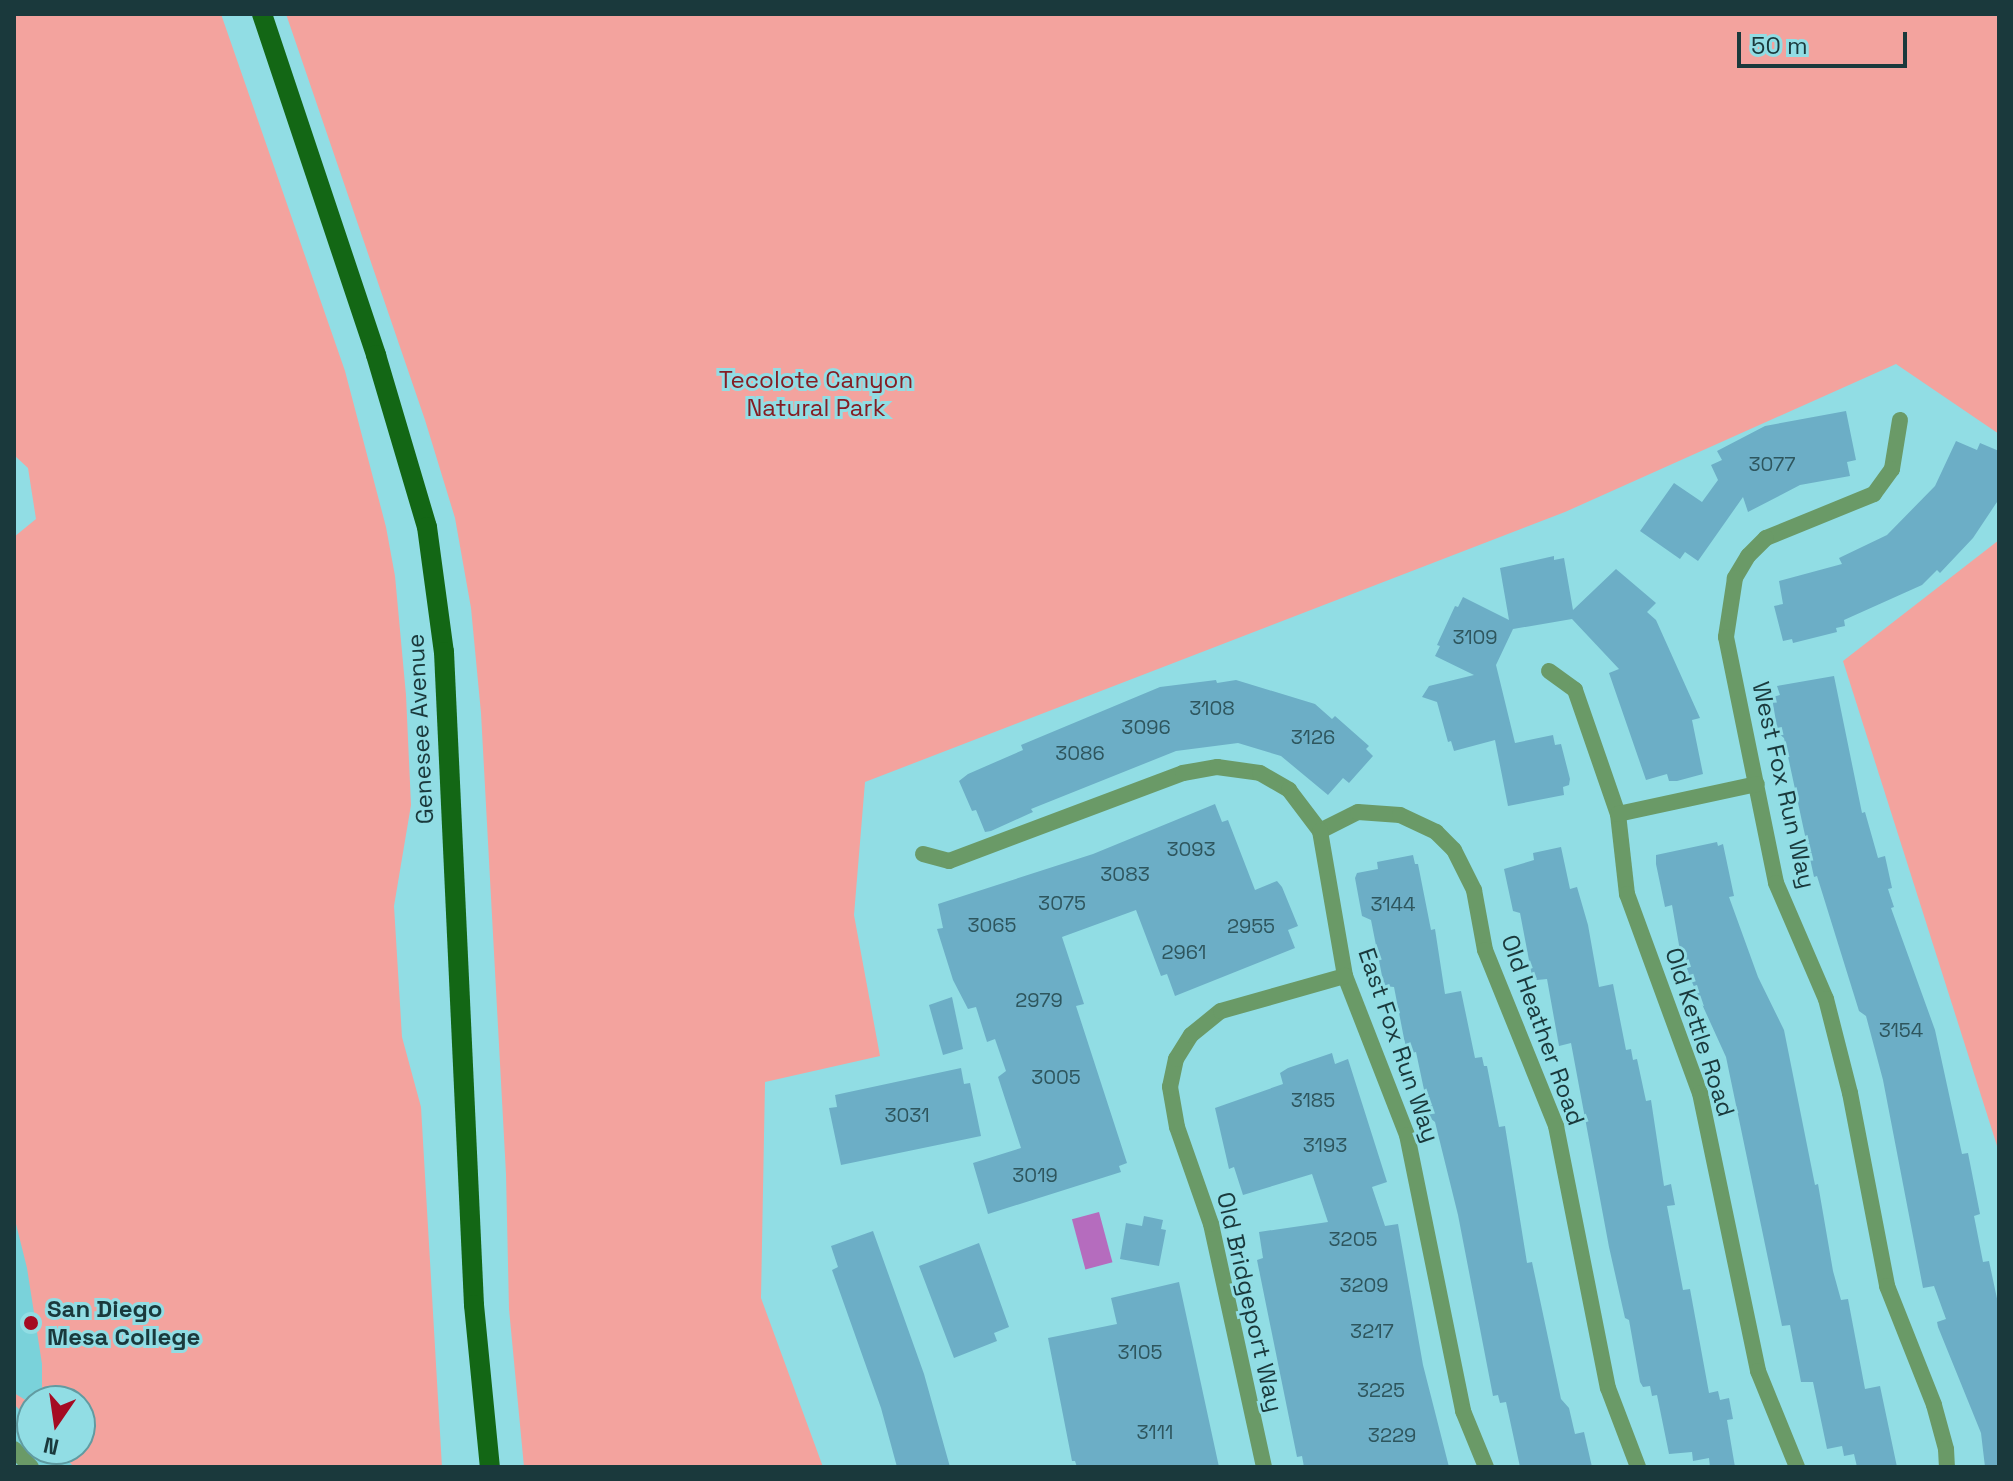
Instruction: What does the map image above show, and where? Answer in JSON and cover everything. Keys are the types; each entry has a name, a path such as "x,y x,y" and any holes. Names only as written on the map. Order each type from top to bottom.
{"main road":[{"name":"Genesee Avenue","path":"262,14 376,355 427,527 444,652 474,1305 490,1467"}],"street":[{"name":"West Fox Run Way","path":"1900,420 1892,469 1874,494 1766,538 1748,556 1735,578 1726,637 1776,883 1826,999 1850,1093 1887,1286 1934,1405 1946,1449 1947,1467"},
{"name":"Old Kettle Road","path":"1549,671 1575,690 1618,814 1627,894 1700,1093 1758,1371 1797,1467"},
{"name":"East Fox Run Way","path":"923,854 949,861 1183,773 1217,767 1260,773 1289,790 1320,831 1345,976 1407,1135 1463,1411 1486,1467"},
{"path":"1618,814 1757,784"},
{"name":"Old Heather Road","path":"1320,831 1358,812 1400,815 1436,832 1454,850 1474,890 1485,950 1556,1126 1608,1388 1638,1467"},
{"name":"Old Bridgeport Way","path":"1264,1467 1211,1224 1177,1127 1170,1087 1176,1059 1191,1035 1221,1011 1345,976"},
{"path":"14,1449 31,1467"}],"shaded area":[{"path":"14,1182 54,1385 16,1385 16,1465 96,1465 96,1460 107,1467 14,1467"},
{"path":"1099,1212 1112,1262 1085,1269 1072,1219"}],"green space":[{"path":"14,14 221,14 345,371 386,527 395,576 406,695 411,805 394,906 402,1037 421,1107 442,1467 72,1465 96,1465 96,1385 42,1385 42,1364 27,1268 14,1216 14,537 36,519 28,468 14,455"},
{"name":"Tecolote Canyon Natural Park","path":"286,14 1999,14 1999,434 1896,364 1565,512 865,782 854,915 880,1056 765,1082 761,1298 823,1467 524,1467 509,1309 506,1174 481,713 471,608 455,518 425,420"},
{"path":"1999,540 1999,1152 1843,661"}],"building":[{"path":"1846,411 1856,460 1847,462 1850,476 1800,485 1748,512 1743,497 1698,561 1685,552 1680,559 1640,531 1674,483 1702,502 1718,480 1711,465 1722,460 1717,451 1765,426"},
{"path":"1956,441 1977,450 1980,443 1999,451 1999,499 1973,538 1940,573 1937,570 1922,585 1844,620 1845,626 1836,628 1837,632 1793,643 1792,639 1783,641 1774,606 1783,604 1779,581 1842,564 1839,558 1887,535 1935,486"},
{"path":"1554,556 1554,560 1564,558 1573,610 1616,569 1656,603 1647,612 1656,620 1700,718 1692,720 1703,774 1677,781 1669,781 1667,774 1646,780 1609,673 1619,669 1572,619 1513,629 1496,665 1515,743 1553,735 1555,745 1561,744 1570,779 1569,785 1563,787 1564,795 1508,806 1495,740 1454,751 1451,741 1448,742 1437,702 1422,697 1429,686 1474,675 1435,656 1455,606 1458,607 1463,597 1509,620 1500,568"},
{"path":"1834,676 1862,813 1865,812 1878,858 1885,856 1892,888 1888,889 1894,907 1891,908 1935,1030 1962,1154 1968,1153 1980,1214 1974,1216 1983,1262 1989,1261 1999,1308 1999,1467 1985,1467 1981,1433 1938,1327 1937,1322 1946,1319 1934,1286 1923,1288 1883,1080 1866,1016 1859,1011 1817,876 1814,877 1784,738 1778,733 1773,704 1773,697 1780,695 1777,686"},
{"path":"1216,680 1217,683 1236,680 1315,704 1332,719 1335,716 1369,746 1366,749 1373,756 1349,783 1343,778 1328,795 1281,756 1238,743 1176,751 1031,809 1033,812 991,831 985,832 976,810 972,811 959,781 1023,750 1021,745 1160,687"},
{"path":"1215,804 1222,822 1228,820 1255,890 1277,881 1282,887 1298,926 1288,930 1295,948 1175,996 1167,974 1161,976 1136,910 1062,937 1084,1004 1076,1006 1127,1163 1119,1166 1121,1172 988,1214 973,1163 1021,1148 998,1077 1006,1071 995,1039 987,1042 976,1007 968,1009 953,980 937,929 943,928 938,904 1093,854"},
{"path":"1717,842 1718,846 1723,844 1734,896 1729,897 1758,977 1784,1030 1815,1185 1818,1184 1833,1271 1841,1300 1848,1299 1865,1389 1880,1386 1897,1467 1857,1467 1854,1454 1844,1456 1842,1446 1827,1449 1813,1382 1801,1382 1790,1325 1782,1326 1726,1057 1691,980 1679,945 1672,905 1665,907 1656,864 1656,855"},
{"path":"1561,847 1570,889 1577,887 1588,925 1599,987 1613,984 1626,1050 1631,1049 1633,1060 1637,1059 1646,1101 1651,1100 1664,1186 1671,1184 1675,1205 1667,1206 1683,1290 1690,1289 1709,1393 1718,1391 1720,1400 1729,1398 1733,1419 1727,1420 1735,1467 1710,1467 1709,1458 1693,1461 1692,1452 1669,1454 1657,1395 1652,1396 1650,1386 1643,1387 1640,1382 1629,1320 1625,1318 1609,1247 1571,1043 1559,1046 1547,979 1537,980 1532,976 1520,913 1513,911 1504,869 1534,860 1533,853"},
{"path":"1413,855 1415,864 1418,864 1431,930 1435,929 1445,994 1461,991 1475,1058 1482,1057 1484,1066 1487,1066 1499,1127 1505,1126 1527,1263 1532,1262 1561,1399 1569,1408 1575,1434 1584,1432 1592,1467 1520,1467 1506,1402 1500,1403 1498,1395 1493,1396 1458,1215 1435,1122 1430,1118 1416,1052 1407,1054 1394,987 1384,986 1371,920 1362,916 1355,878 1357,873 1378,869 1377,862"},
{"path":"952,997 963,1049 943,1055 929,1005"},
{"path":"1332,1053 1335,1064 1348,1059 1387,1182 1372,1187 1385,1226 1398,1224 1423,1365 1449,1467 1304,1467 1302,1456 1297,1457 1257,1260 1263,1258 1259,1232 1328,1222 1312,1174 1243,1195 1234,1167 1229,1169 1215,1108 1283,1084 1280,1073"},
{"path":"961,1068 964,1084 970,1083 981,1136 841,1165 829,1108 837,1107 835,1095"},
{"path":"1144,1216 1163,1220 1161,1229 1166,1230 1159,1266 1120,1259 1126,1223 1142,1226"},
{"path":"873,1231 924,1374 950,1467 897,1467 881,1408 832,1270 838,1267 831,1246"},
{"path":"979,1243 1009,1327 994,1333 997,1341 954,1358 919,1266"},
{"path":"1179,1282 1219,1467 1077,1467 1072,1461 1048,1338 1117,1324 1111,1298"}],"place":[{"name":"San Diego Mesa College","path":"31,1323"}]}
